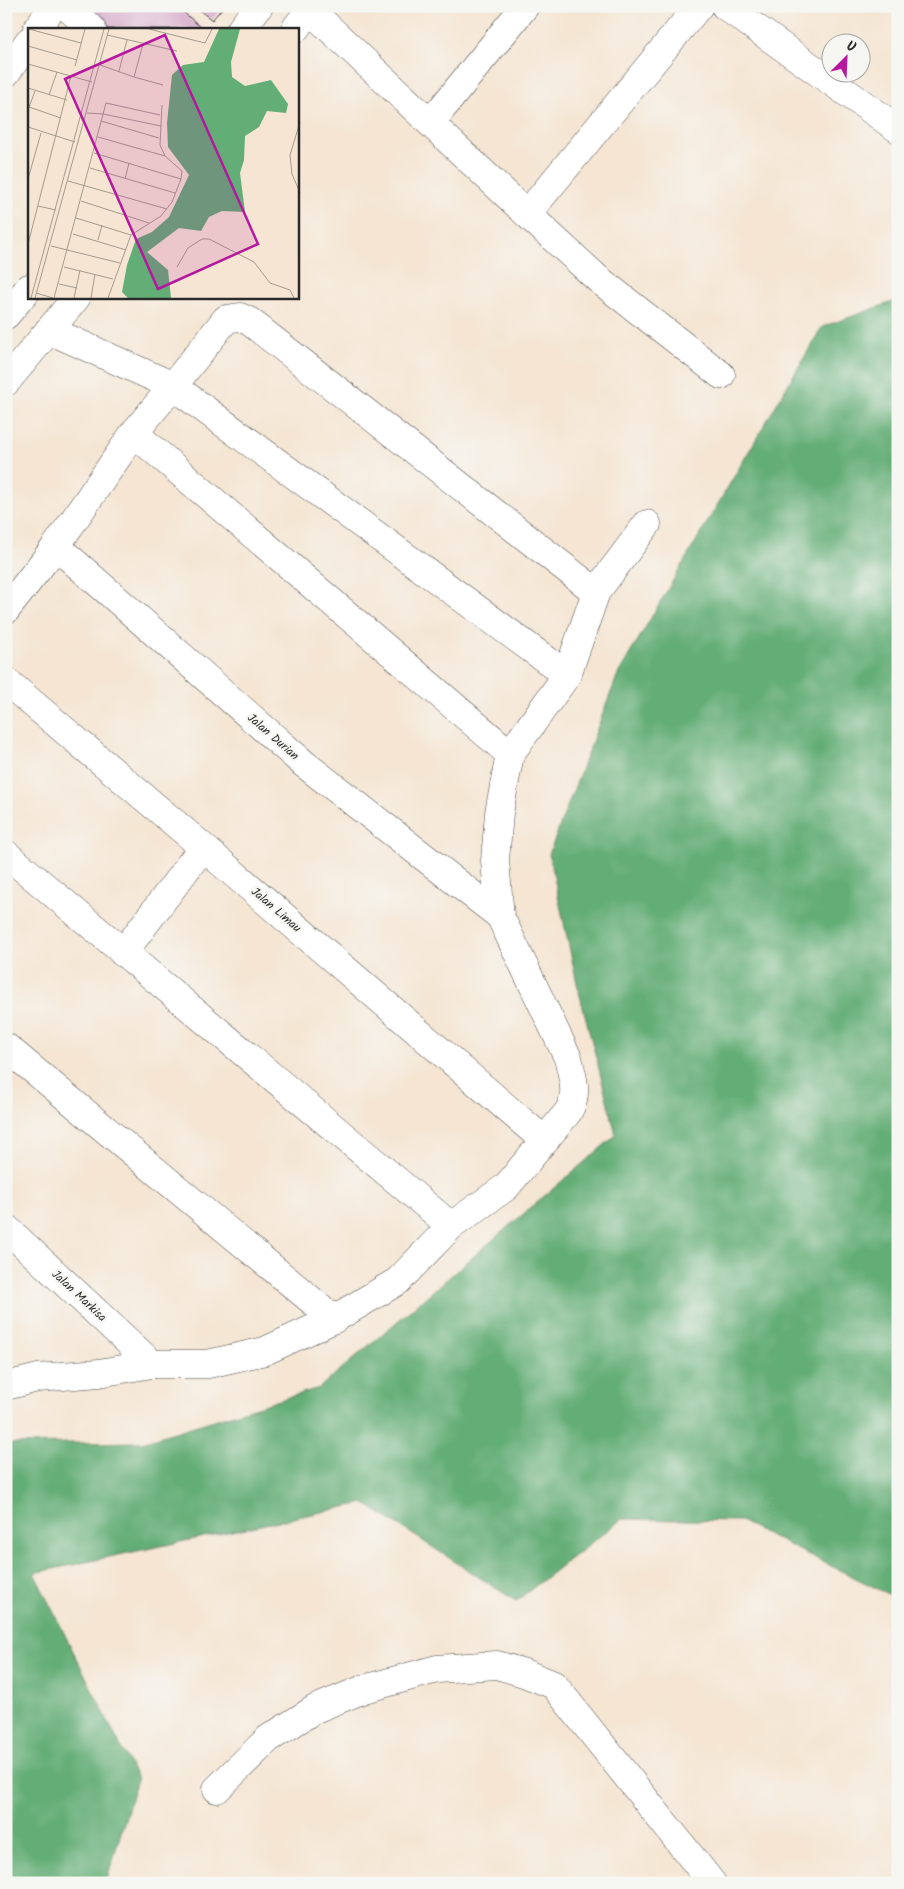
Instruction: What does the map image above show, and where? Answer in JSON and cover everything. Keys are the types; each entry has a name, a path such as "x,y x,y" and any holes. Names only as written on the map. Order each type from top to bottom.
{"street":[{"path":"38,28 53,6"},
{"path":"66,6 91,28"},
{"path":"242,28 259,6"},
{"path":"431,122 525,6"},
{"path":"527,214 699,6"},
{"path":"725,6 898,129"},
{"path":"306,15 431,122 598,279 721,375"},
{"path":"6,72 28,42"},
{"path":"6,315 28,289"},
{"path":"6,382 75,299"},
{"path":"6,610 56,546 134,433 226,319 240,317 250,321 596,592"},
{"path":"49,330 173,386 568,675"},
{"path":"134,433 510,754"},
{"path":"6,1386 38,1378 99,1373 152,1364 208,1364 265,1351 334,1319 398,1281 452,1226 506,1187 568,1112 575,1100 568,1058 500,916 495,861 499,813 510,754 568,675 596,592 647,524"},
{"name":"Jalan Durian","path":"56,546 303,763 500,916"},
{"name":"Jalan Limau","path":"6,681 203,847 545,1141"},
{"path":"123,953 203,847"},
{"path":"6,854 452,1226"},
{"path":"6,1047 334,1319"},
{"name":"Jalan Markisa","path":"6,1228 152,1364"},
{"path":"217,1789 268,1740 315,1709 364,1689 437,1669 497,1665 554,1685 712,1883"}],"green space":[{"path":"898,300 898,1599 740,1521 622,1519 516,1601 364,1503 34,1573 137,1779 106,1883 6,1883 6,1444 142,1442 319,1388 616,1135 578,988 549,854 618,674 822,327"}],"building":[{"path":"81,6 176,6 202,28 107,28"},
{"path":"194,6 224,6 212,20"}]}
